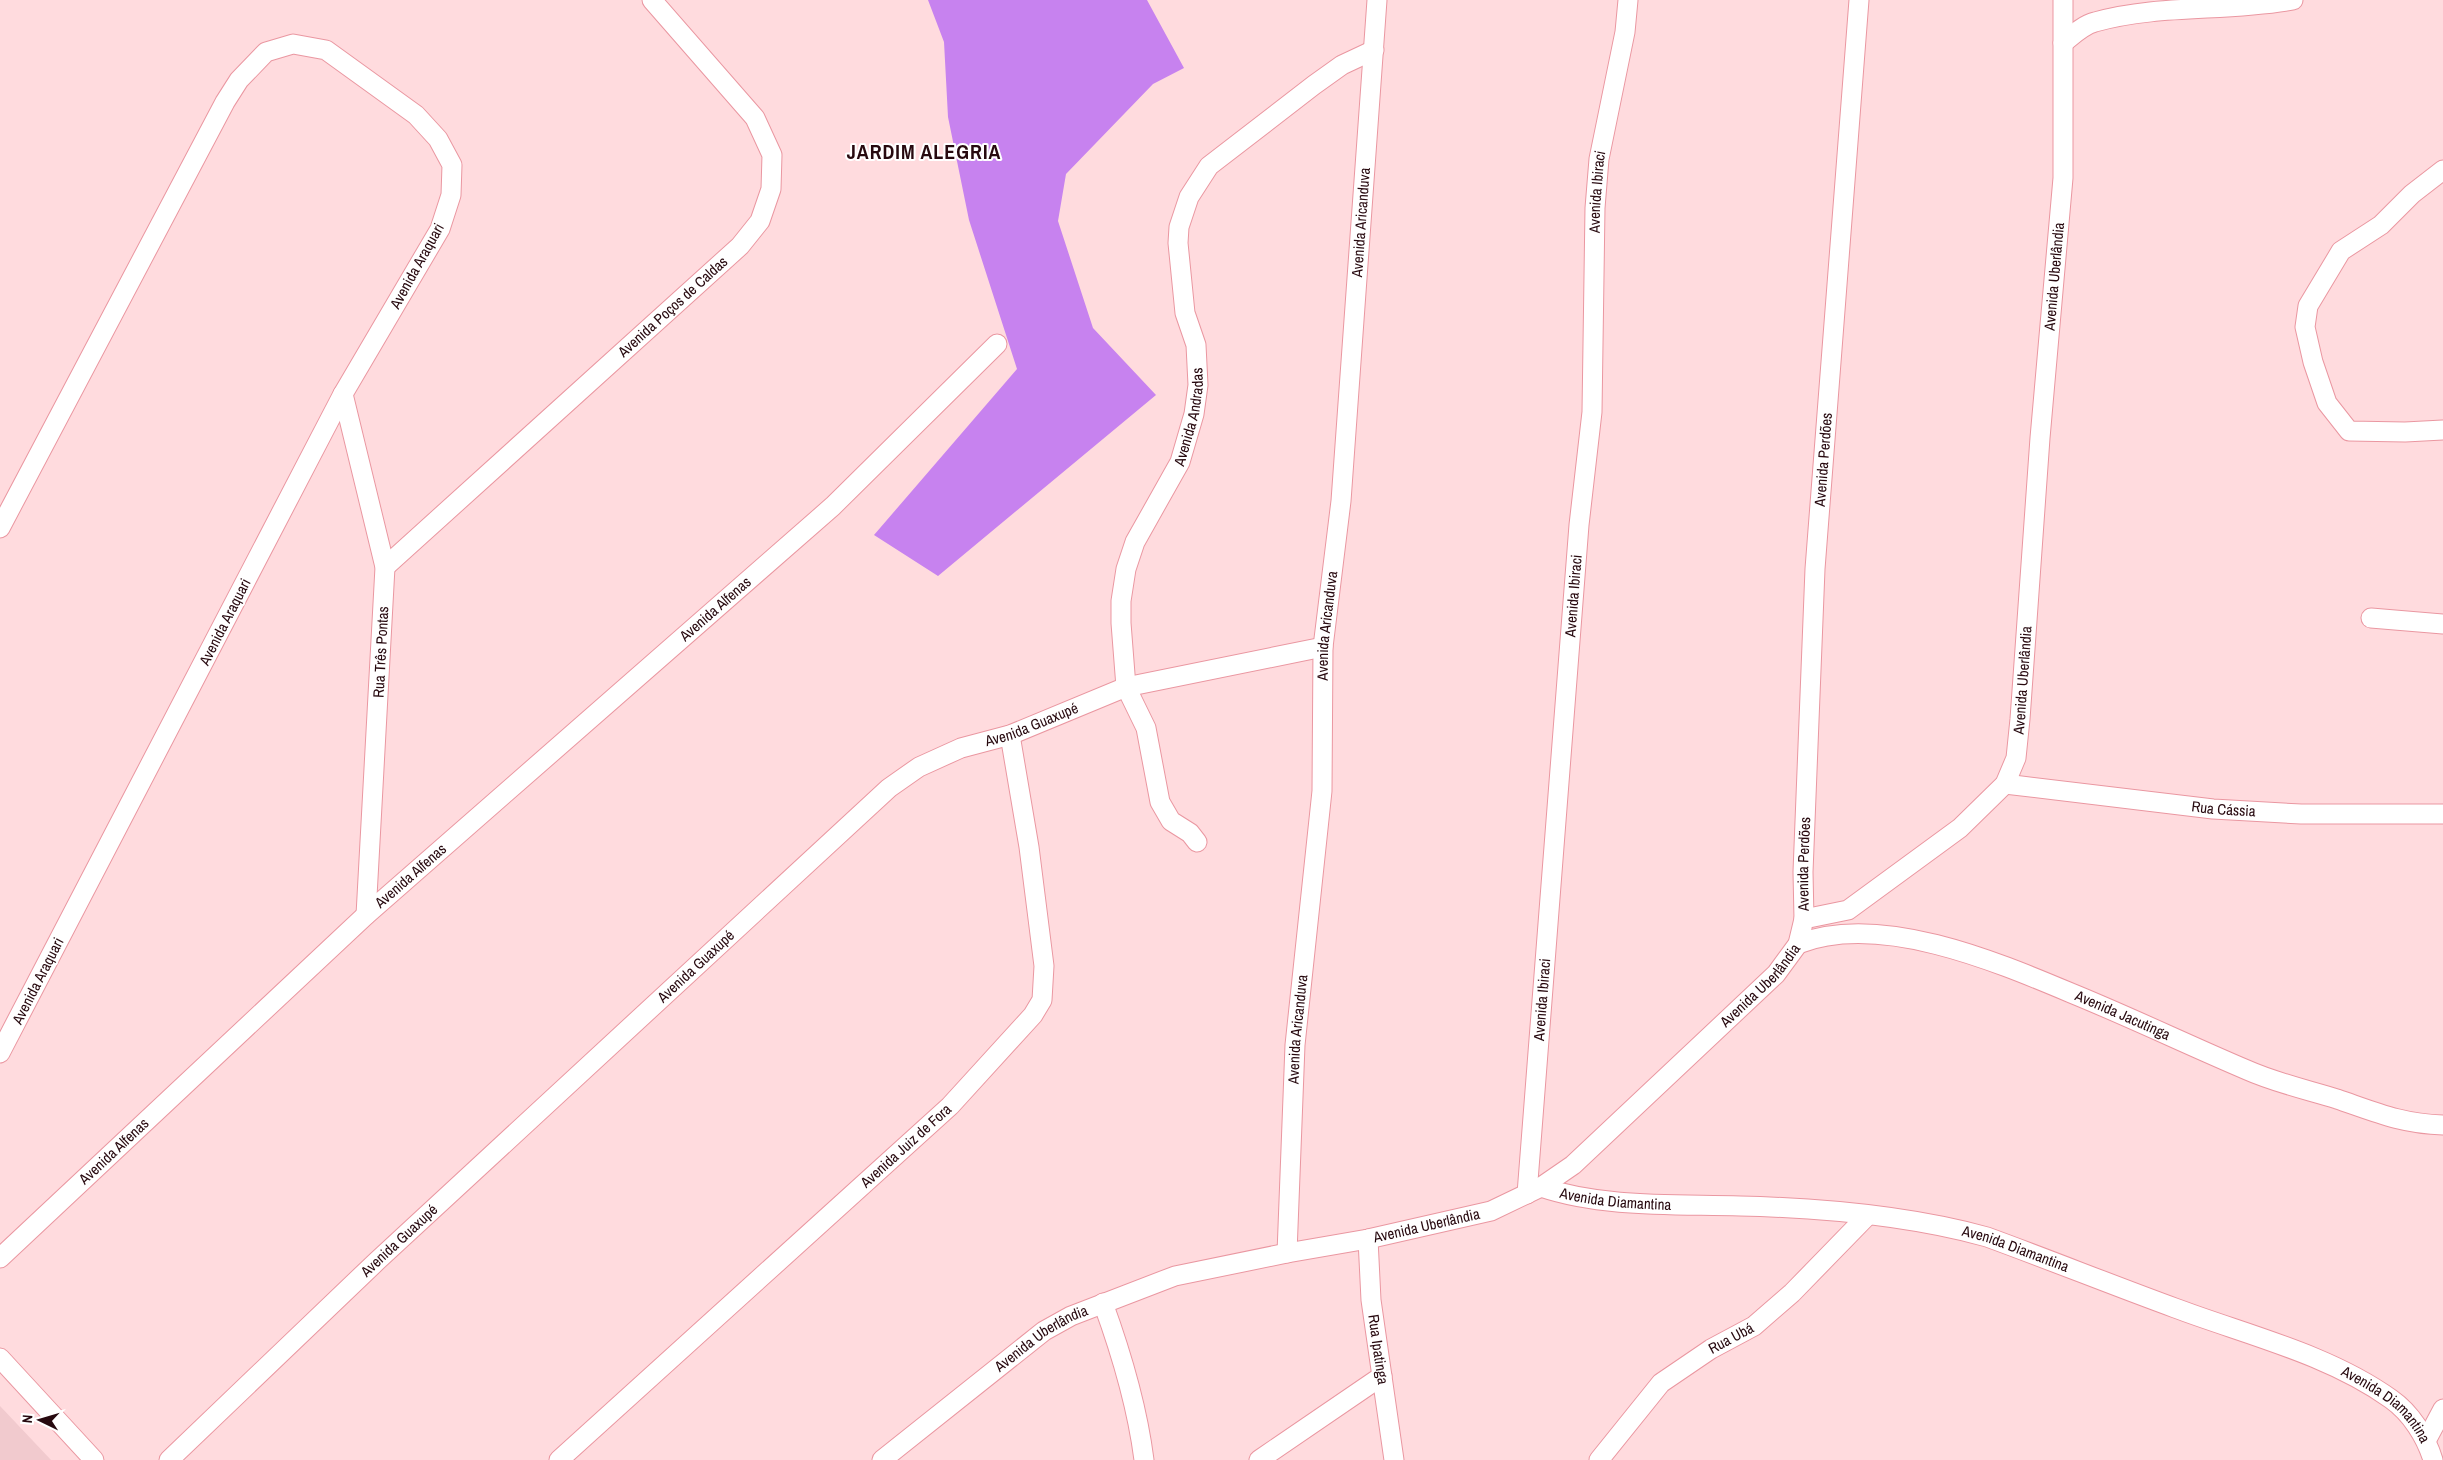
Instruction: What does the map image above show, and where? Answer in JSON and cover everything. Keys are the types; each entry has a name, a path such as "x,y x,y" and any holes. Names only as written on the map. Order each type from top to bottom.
{"street":[{"name":"Avenida Poços de Caldas","path":"385,567 740,246 760,220 771,188 772,155 755,118 652,0"},
{"name":"Avenida Aricanduva","path":"1286,1252 1296,1045 1322,791 1323,647 1340,501 1377,0"},
{"name":"Avenida Ibiraci","path":"1534,1190 1579,526 1592,412 1595,208 1599,158 1625,32 1628,0"},
{"name":"Avenida Perdões","path":"1804,919 1803,872 1815,569 1859,0"},
{"name":"Avenida Uberlândia","path":"882,1460 986,1375 1044,1331 1071,1316 1175,1276 1286,1252 1368,1239 1491,1210 1534,1190 1573,1165 1776,974 1798,944 1804,919 1848,910 1960,828 2005,784 2016,758 2020,719 2040,438 2063,178 2063,0"},
{"path":"2063,43 2076,31 2094,22 2163,11 2265,5 2293,0"},
{"name":"Avenida Araquari","path":"0,528 225,102 239,80 266,52 293,44 326,50 416,115 438,139 452,165 452,195 440,229 343,394 0,1053"},
{"name":"Avenida Andradas","path":"1198,842 1190,833 1171,821 1160,802 1146,728 1126,687 1121,602 1126,569 1135,542 1180,462 1194,414 1198,384 1196,345 1185,313 1178,242 1179,227 1189,197 1209,166 1251,132 1342,65 1374,50"},
{"path":"2443,170 2412,194 2381,225 2342,251 2308,306 2305,326 2313,362 2327,403 2349,431 2405,432 2443,430"},
{"name":"Avenida Alfenas","path":"0,1258 366,915 832,506 998,344"},
{"name":"Rua Três Pontas","path":"343,394 385,567 366,915"},
{"path":"2371,618 2443,624"},
{"name":"Avenida Guaxupé","path":"169,1460 377,1261 889,788 919,767 961,748 1010,736 1126,687 1323,647"},
{"name":"Avenida Juiz de Fora","path":"559,1460 950,1106 1033,1015 1042,1000 1044,966 1029,847 1010,736"},
{"name":"Rua Cássia","path":"2005,784 2213,809 2301,814 2443,814"},
{"name":"Avenida Jacutinga","path":"1798,944 1815,938 1842,934 1924,941 1997,962 2134,1019 2250,1072 2402,1121 2443,1124"},
{"name":"Avenida Diamantina","path":"1534,1190 1646,1203 1807,1208 1943,1225 1987,1237 2280,1346 2355,1376 2393,1400 2427,1439 2433,1460"},
{"name":"Rua Ubá","path":"1598,1460 1661,1383 1711,1349 1754,1326 1792,1293 1867,1216"},
{"name":"Rua Ipatinga","path":"1368,1239 1371,1300 1394,1460"},
{"path":"1103,1303 1123,1356 1140,1424 1144,1460"},
{"path":"0,1358 94,1460"},
{"path":"1259,1460 1382,1376"},
{"path":"2427,1439 2443,1409"}],"shaded area":[{"path":"928,0 1147,0 1184,68 1153,84 1066,174 1058,221 1093,328 1156,395 938,576 874,535 1017,369 969,220 948,117 944,42"},
{"path":"0,1406 51,1460 0,1460"}],"district":[{"name":"JARDIM ALEGRIA","path":"924,152"}]}
